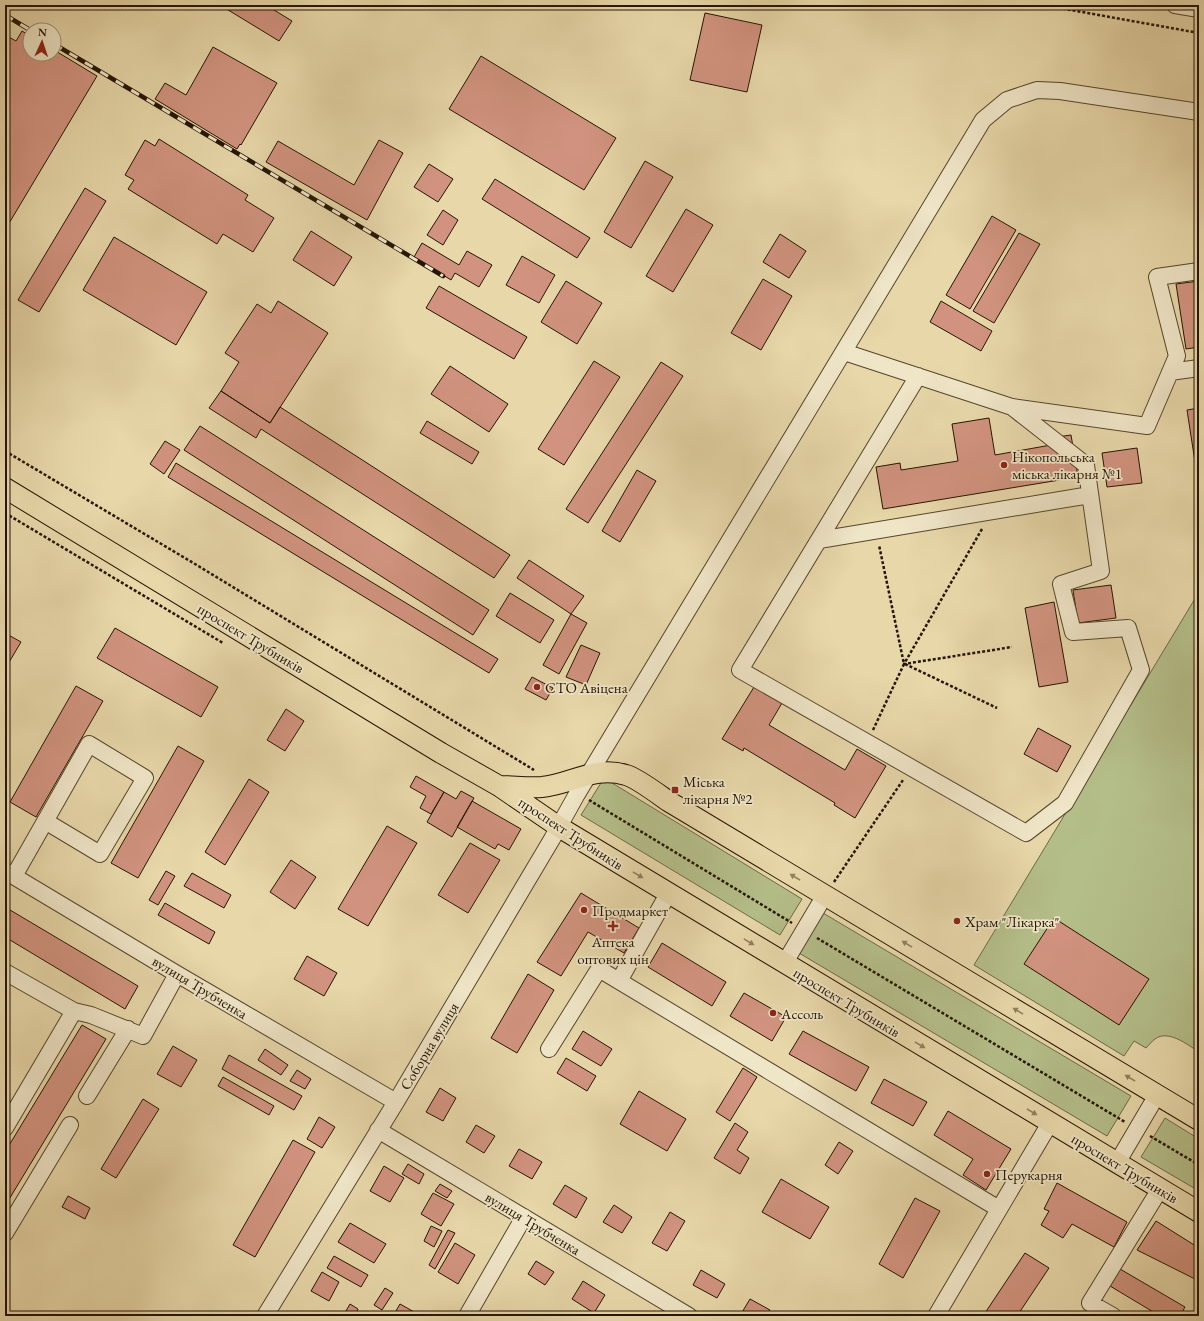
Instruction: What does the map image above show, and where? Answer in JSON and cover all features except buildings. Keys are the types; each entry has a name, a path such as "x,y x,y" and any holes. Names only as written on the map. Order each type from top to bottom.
{"main road":[{"name":"проспект Трубників","path":"5,488 427,745 499,786 559,827 668,894 1199,1212"},
{"name":"проспект Трубників","path":"499,786 543,787 590,773 611,771 628,775 668,801 825,896 1199,1120"}],"street":[{"path":"1175,5 1196,8"},
{"name":"Соборна вулиця","path":"265,1316 396,1102 559,827 577,794 983,120 1007,100 1037,90 1060,91 1199,112"},
{"path":"844,352 1012,406 1147,426 1177,356 1157,277 1199,271"},
{"path":"1170,372 1199,368"},
{"path":"918,376 740,670 1026,833 1065,803 1141,670 1128,628 1073,632 1062,584 1101,570 1086,465 1012,406"},
{"path":"819,540 1090,495"},
{"path":"9,873 45,820 89,744 145,778 100,854 45,820"},
{"name":"вулиця Трубченка","path":"9,873 396,1102"},
{"path":"619,981 668,894"},
{"path":"784,964 825,896"},
{"path":"548,1048 599,969 999,1209"},
{"path":"5,972 74,1011 91,1015 143,1036 178,974"},
{"path":"6,1126 74,1011"},
{"path":"87,1096 128,1029"},
{"path":"1117,1163 1157,1095"},
{"path":"936,1316 1050,1123"},
{"path":"5,1233 70,1125"},
{"name":"вулиця Трубченка","path":"378,1130 689,1316"},
{"path":"1113,1316 1090,1303 1160,1189"},
{"path":"467,1316 524,1217"}],"path":[{"path":"1043,5 1199,33"},
{"path":"5,452 188,560 556,783"},
{"path":"867,742 904,664 992,511"},
{"path":"876,530 904,664"},
{"path":"904,664 1012,646"},
{"path":"904,664 996,708"},
{"path":"825,896 911,768"},
{"path":"577,794 1199,1165"}],"green space":[{"path":"1199,592 1199,1052 1178,1039 1160,1036 1146,1048 1134,1041 1124,1056 974,965"},
{"path":"604,778 802,899 780,935 581,815"},
{"path":"823,913 1131,1096 1107,1136 799,953"},
{"path":"1165,1118 1199,1139 1199,1191 1141,1157"}],"railway":[{"path":"5,15 22,25"},
{"path":"62,49 443,276"}],"place":[{"name":"Нікопольська міська лікарня №1","path":"1004,465"},
{"name":"СТО Авіцена","path":"537,687"},
{"name":"Міська лікарня №2","path":"675,790"},
{"name":"Продмаркет","path":"584,910"},
{"name":"Храм \"Лікарка\"","path":"957,921"},
{"name":"Аптека оптових цін","path":"613,926"},
{"name":"Ассоль","path":"773,1013"},
{"name":"Перукарня","path":"987,1174"}]}
